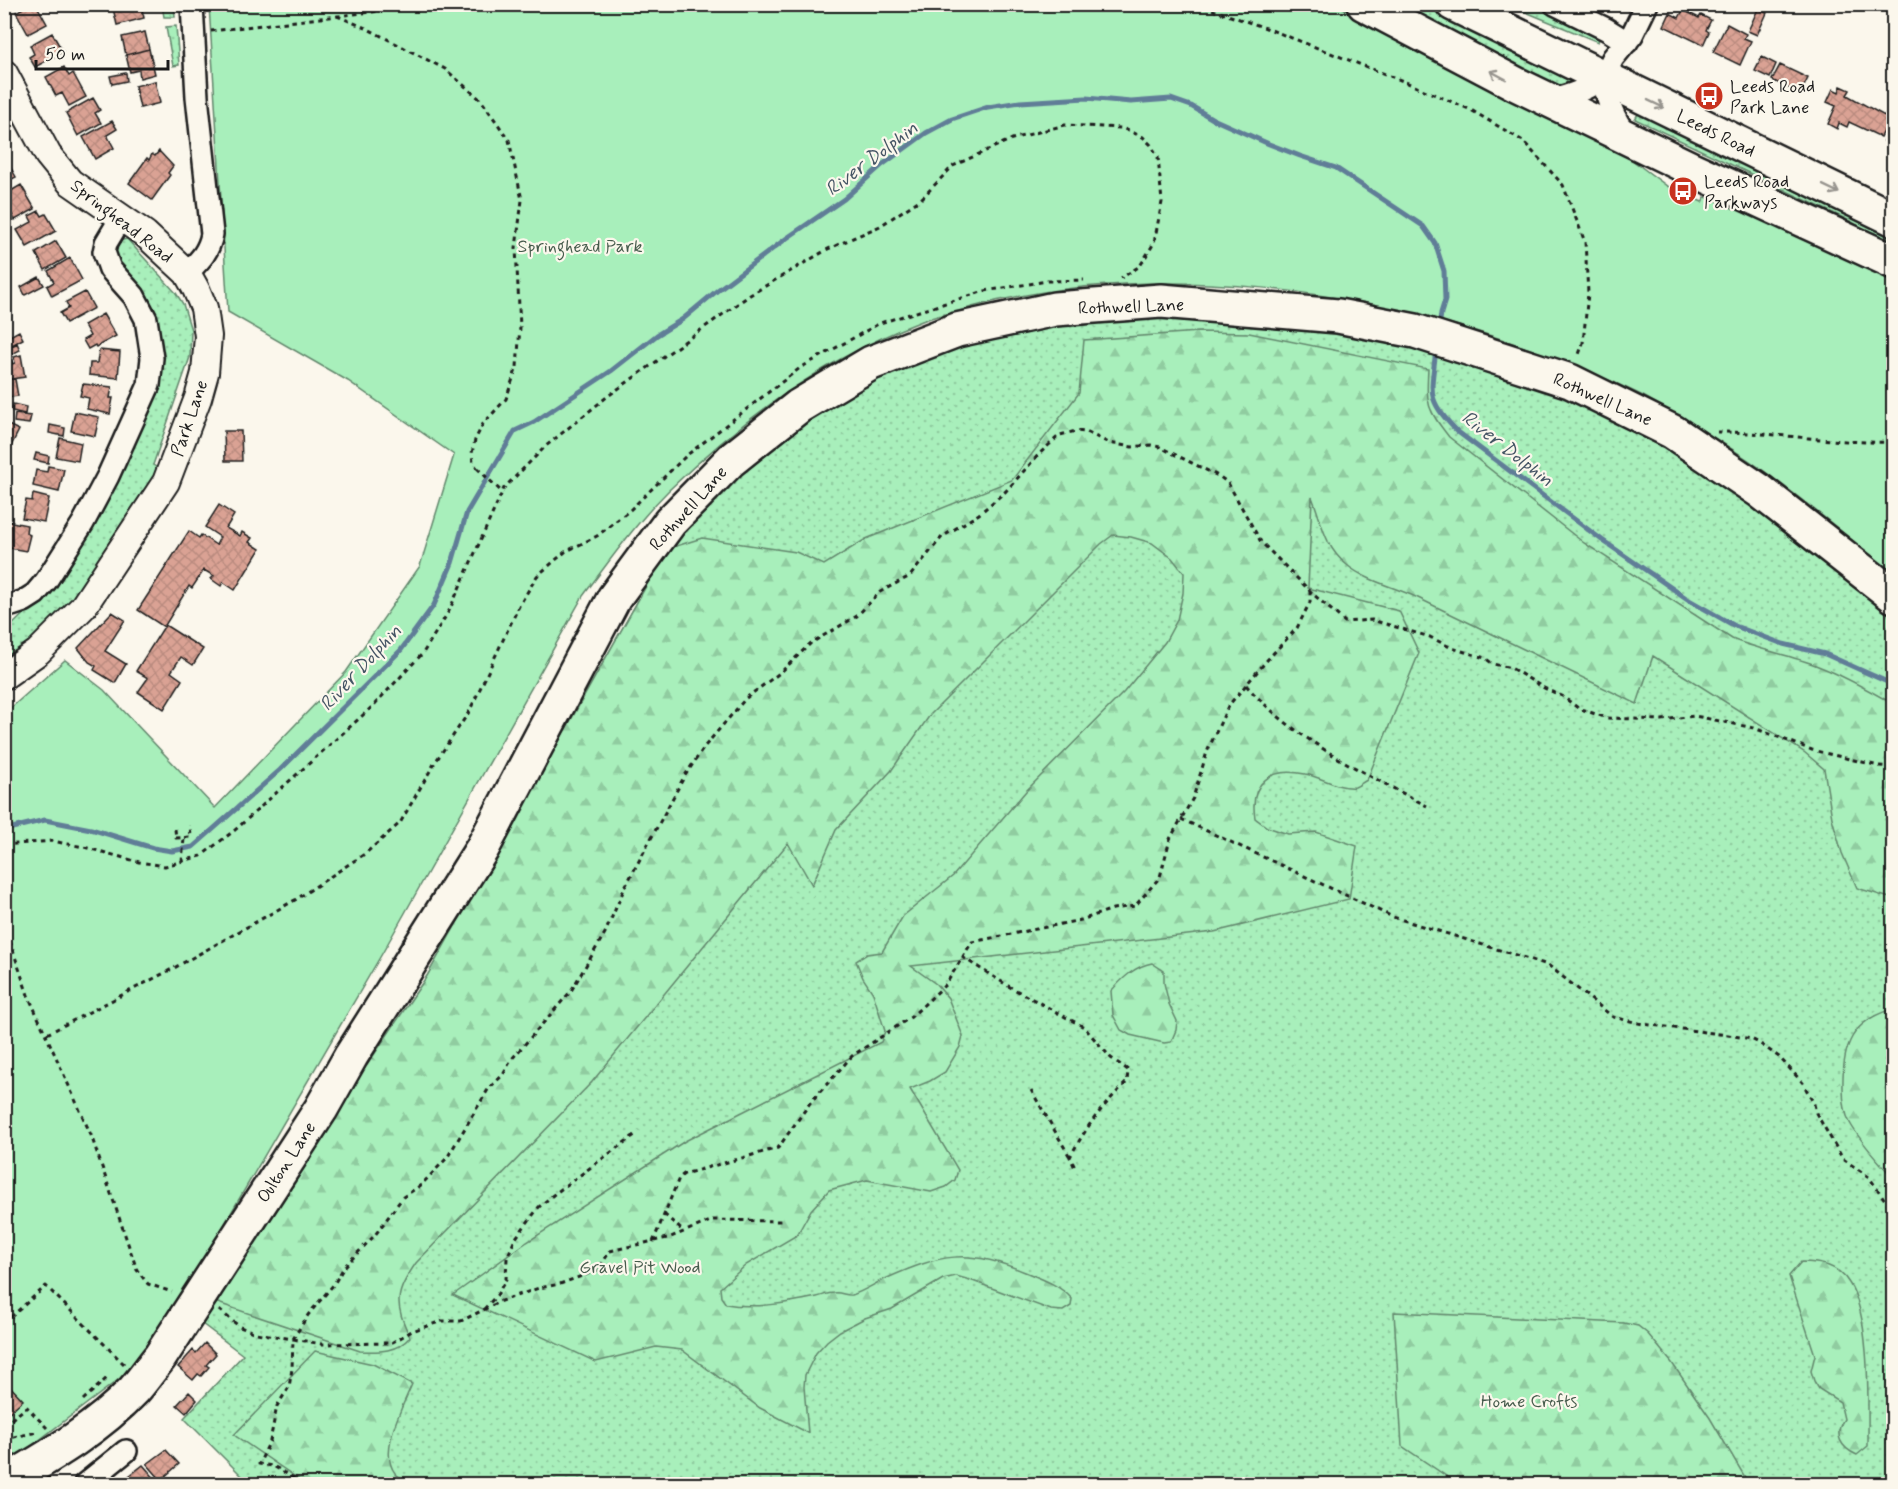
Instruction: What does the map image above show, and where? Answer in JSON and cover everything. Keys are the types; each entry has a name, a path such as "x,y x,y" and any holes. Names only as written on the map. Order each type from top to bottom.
{"main road":[{"path":"1364,4 1551,100 1893,262"},
{"name":"Leeds Road","path":"1453,4 1893,219"},
{"name":"Rothwell Lane","path":"512,791 614,598 670,522 731,460 790,413 871,363 957,330 1055,309 1161,301 1338,316 1415,331 1570,381 1673,432 1760,491 1893,596"},
{"name":"Oulton Lane","path":"4,1483 65,1447 100,1421 134,1390 160,1357 321,1109 351,1056 482,849 512,791"}],"street":[{"path":"187,273 204,256 210,246 212,234 197,97 192,4"},
{"path":"1555,4 1627,42"},
{"path":"1551,100 1573,95 1603,78 1613,58 1627,42 1647,4"},
{"name":"Springhead Road","path":"4,73 48,155 70,182 145,234 187,273"},
{"path":"1603,78 1613,117 1627,137"},
{"path":"12,605 35,594 46,581 83,523 108,476 149,385 152,358 146,319 134,296 110,269 104,252 106,243 121,218"},
{"name":"Park Lane","path":"4,676 38,652 83,607 166,482 189,426 205,373 208,336 204,308 187,273"},
{"path":"85,1485 126,1451"}],"path":[{"path":"194,32 337,16 417,4"},
{"path":"1195,4 1266,28 1403,81 1471,110 1523,141 1563,185 1585,242 1588,293 1584,333 1570,381"},
{"path":"337,16 377,33 445,69 481,100 509,140 522,200 516,248 520,327 518,367 506,399 483,424 475,440 472,453 473,462 477,468 503,493 504,488"},
{"path":"4,845 52,841 165,866 201,856 235,830 373,706 423,653 449,611 504,488 546,446 583,415 750,295 828,249 880,226 921,199 954,166 1012,139 1065,125 1122,128 1143,137 1158,157 1162,202 1154,243 1140,266 1120,278"},
{"path":"47,1034 174,968 295,900 366,853 400,823 434,764 469,712 519,606 537,576 565,552 597,536 630,510 687,455 800,368 880,323 985,291 1047,281 1088,280"},
{"path":"302,1485 273,1466 259,1464 270,1441 277,1406 289,1387 293,1339 344,1267 375,1235 402,1197 421,1185 447,1158 489,1088 503,1075 511,1060 571,991 605,933 625,887 684,777 705,746 746,698 781,672 811,643 857,616 880,592 910,576 942,537 979,514 1006,491 1040,453 1060,435 1076,431 1086,432 1109,442 1132,447 1151,445 1160,447 1220,477 1228,483 1261,542 1345,622 1372,620 1430,636 1452,648 1485,658 1493,664 1511,668 1562,696 1578,708 1607,718 1662,720 1695,716 1754,728 1812,750 1879,766 1893,767"},
{"path":"1709,432 1745,432 1869,443 1893,442"},
{"path":"653,1242 679,1178 684,1174 778,1148 810,1103 852,1056 911,1017 946,984 972,942 1081,920 1113,909 1135,906 1160,877 1170,839 1193,798 1207,752 1228,706 1297,628 1310,603 1310,591"},
{"path":"1246,685 1260,701 1310,741 1427,806"},
{"path":"1181,819 1393,917 1548,965 1612,1017 1643,1024 1751,1039 1764,1046 1779,1057 1803,1083 1816,1113 1843,1159 1869,1177 1893,1213"},
{"path":"175,829 176,838 191,837 190,825"},
{"path":"182,862 183,838"},
{"path":"4,924 28,995 91,1135 137,1270 148,1284 221,1310 240,1327 256,1333 322,1344 391,1343 422,1328 442,1321 461,1321 501,1301 598,1270 610,1251 653,1242 714,1220 783,1221"},
{"path":"962,957 1010,987 1084,1027 1111,1058 1128,1070 1127,1083 1105,1104 1084,1130 1070,1157"},
{"path":"1031,1090 1076,1170"},
{"path":"483,1310 506,1279 507,1258 511,1248 533,1215 552,1195 636,1134"},
{"path":"664,1214 684,1232"},
{"path":"4,1323 46,1286 123,1365 130,1356"},
{"path":"82,1401 115,1372"},
{"path":"4,1425 27,1407 49,1430 4,1439"}],"green space":[{"path":"162,5 174,5 175,17 164,17"},
{"name":"Springhead Park","path":"209,5 1337,5 1591,135 1632,160 1667,186 1702,202 1705,197 1749,208 1893,274 1893,574 1821,514 1760,469 1711,436 1643,396 1546,355 1479,332 1409,313 1336,298 1262,288 1188,283 1114,285 1042,292 972,307 928,319 887,336 819,372 755,416 668,491 624,542 583,596 383,952 182,1297 131,1370 26,1450 5,1461 5,713 65,660 104,690 215,808 346,672 420,566 454,455 348,381 228,312"},
{"path":"1383,5 1425,5 1581,79 1580,82 1552,88"},
{"path":"1509,5 1538,5 1600,35 1598,42"},
{"path":"176,26 179,65 173,66 166,27"},
{"path":"1641,109 1893,231 1893,247 1852,222 1635,119"},
{"path":"127,239 176,293 183,304 191,330 190,357 153,465 159,469 113,546 61,617 5,665 5,632 52,586 158,372 111,252 118,241"},
{"name":"Gravel Pit Wood","path":"1100,318 1302,323 1383,339 1526,381 1597,410 1663,443 1807,543 1893,617 1893,1484 250,1484 184,1418 243,1355 197,1320 427,976 667,549 721,488 772,443 817,413 889,371 968,341 1049,321"},
{"name":"Gravel Pit Wood","path":"1199,332 1249,333 1428,369 1427,391 1432,413 1449,437 1584,543 1732,639 1818,666 1893,704 1893,899 1857,888 1842,853 1832,818 1824,769 1804,752 1653,656 1637,704 1418,598 1355,571 1339,558 1328,542 1312,497 1308,588 1399,611 1419,653 1367,780 1355,787 1348,787 1305,774 1282,773 1265,780 1259,786 1256,795 1255,818 1267,827 1288,834 1316,832 1357,846 1349,899 1214,932 911,966 936,984 948,998 963,1036 960,1047 945,1072 910,1089 958,1170 955,1180 946,1187 931,1192 867,1180 829,1190 811,1210 797,1235 746,1265 720,1288 721,1297 726,1304 737,1305 759,1306 783,1303 832,1293 852,1295 922,1264 939,1259 970,1257 1005,1264 1050,1283 1072,1299 1071,1306 1063,1311 1051,1310 970,1280 956,1276 943,1279 892,1309 865,1318 840,1331 816,1353 805,1375 808,1433 760,1408 682,1350 656,1347 596,1362 453,1295 527,1242 685,1141 881,1042 885,1031 873,993 856,961 867,954 882,952 903,916 953,876 1026,791 1124,692 1165,642 1177,620 1183,593 1184,573 1172,558 1152,543 1113,535 1101,544 930,715 891,771 836,830 812,885 788,843 592,1082 416,1263 404,1283 399,1299 401,1315 410,1337 405,1342 388,1350 360,1351 209,1300 427,976 667,549 702,538 796,552 824,565 866,539 1012,480 1079,393 1084,340"},
{"path":"1152,963 1164,971 1169,1004 1177,1021 1171,1042 1164,1043 1130,1035 1121,1030 1113,1015 1111,991 1135,970"},
{"path":"1894,1009 1893,1178 1850,1123 1844,1105 1843,1072 1848,1047 1859,1028 1879,1014"},
{"path":"1801,1262 1834,1268 1845,1277 1856,1298 1865,1338 1868,1408 1868,1446 1857,1455 1847,1449 1840,1440 1839,1430 1844,1419 1840,1402 1819,1389 1811,1371 1815,1355 1789,1276"},
{"name":"Home Crofts","path":"1394,1312 1624,1323 1638,1326 1648,1334 1672,1363 1710,1418 1749,1484 1505,1484 1497,1479 1458,1484 1402,1446"},
{"path":"315,1351 373,1364 412,1384 394,1428 389,1453 390,1464 395,1473 410,1484 306,1484 234,1435"}],"building":[{"path":"30,4 36,4 47,24 28,34 16,12"},
{"path":"112,4 141,5 144,18 117,25"},
{"path":"1758,9 1767,13 1757,35 1748,31"},
{"path":"1683,10 1699,18 1701,15 1711,20 1703,45 1664,26 1670,13 1679,18"},
{"path":"1727,24 1746,34 1744,38 1751,41 1740,65 1713,52"},
{"path":"145,32 149,49 126,55 122,37"},
{"path":"52,33 63,52 35,67 29,57 34,54 30,45"},
{"path":"149,49 155,74 140,78 139,70 130,72 126,55"},
{"path":"1762,57 1776,64 1770,78 1755,71"},
{"path":"1780,65 1808,78 1800,94 1772,80"},
{"path":"64,67 69,76 73,73 86,97 69,106 62,93 56,96 46,77"},
{"path":"126,73 127,81 112,84 110,76"},
{"path":"155,81 160,103 140,108 135,86"},
{"path":"1841,86 1850,90 1847,95 1890,119 1881,137 1849,122 1847,127 1839,123 1837,129 1828,124 1836,106 1827,102 1833,89 1839,92"},
{"path":"93,98 100,110 95,113 101,123 78,136 66,113"},
{"path":"112,121 117,129 107,135 114,148 95,159 83,137"},
{"path":"1894,122 1894,146 1884,141"},
{"path":"159,151 173,166 168,173 170,175 152,200 129,183 147,158 149,160 152,154 155,156"},
{"path":"4,156 16,177 4,183"},
{"path":"21,185 35,209 15,220 8,208 4,210 4,195"},
{"path":"39,211 42,216 46,214 56,231 27,247 17,230 32,222 29,216"},
{"path":"56,241 66,258 45,270 36,253"},
{"path":"70,258 82,280 52,296 47,286 54,282 48,271"},
{"path":"39,277 44,285 25,295 21,287"},
{"path":"85,292 94,308 66,323 60,313 69,308 66,302"},
{"path":"103,314 116,336 88,349 83,340 90,336 84,325"},
{"path":"19,331 23,339 10,346 6,338"},
{"path":"17,343 20,350 8,356 5,350"},
{"path":"99,350 120,352 118,378 89,375 90,363 97,363"},
{"path":"21,355 25,377 4,380 4,363 15,363 14,357"},
{"path":"15,379 18,396 4,398 4,380"},
{"path":"83,384 112,387 110,398 113,398 110,414 87,409 89,398 80,396"},
{"path":"13,404 26,407 25,414 12,411"},
{"path":"75,412 99,417 95,436 71,431"},
{"path":"15,414 31,416 29,424 14,422"},
{"path":"4,423 19,430 11,446 4,442"},
{"path":"50,425 65,428 64,436 49,433"},
{"path":"224,431 241,431 242,461 225,461"},
{"path":"60,438 81,443 78,461 56,457"},
{"path":"4,442 11,446 4,459"},
{"path":"36,453 49,456 48,463 34,460"},
{"path":"48,466 64,469 59,492 33,486 36,470 47,472"},
{"path":"33,494 49,498 44,522 22,518 26,500 32,501"},
{"path":"219,505 234,515 226,528 240,536 242,532 252,538 249,542 260,549 235,590 223,582 221,586 211,579 214,576 204,570 192,588 189,586 164,627 138,610 189,531 199,538 201,535 216,545 220,537 205,527"},
{"path":"7,521 27,525 26,533 30,535 26,551 4,547 4,536 8,537 9,530 6,529"},
{"path":"112,612 125,620 105,651 126,664 115,683 94,670 96,666 89,662 78,648"},
{"path":"165,625 203,649 193,665 181,657 171,672 182,680 164,709 138,692 148,678 136,671"},
{"path":"205,1343 216,1354 206,1365 209,1367 201,1376 198,1374 193,1380 178,1367 193,1350 196,1353"},
{"path":"4,1380 23,1400 5,1416 4,1416"},
{"path":"189,1392 197,1400 186,1413 177,1405"},
{"path":"166,1450 179,1464 161,1480 147,1464"},
{"path":"143,1465 157,1481 153,1484 116,1484 123,1478 127,1481 129,1476"}],"waterway":[{"name":"River Dolphin","path":"4,830 45,820 91,829 153,848 172,851 193,847 280,770 401,650 434,605 452,563 467,512 515,431 534,422 611,371 657,335 683,319 787,238 844,199 882,165 926,133 952,119 988,107 1020,102 1086,98 1131,102 1171,99 1191,106 1213,119 1269,144 1336,168 1423,226 1435,243 1444,271 1445,300 1439,328"},
{"name":"River Dolphin","path":"1436,350 1433,395 1435,403 1447,421 1458,432 1602,540 1689,600 1735,626 1783,644 1825,654 1894,685"}],"place":[{"name":"Leeds Road Park Lane","path":"1709,96"},
{"name":"Leeds Road Parkways","path":"1683,191"}]}
